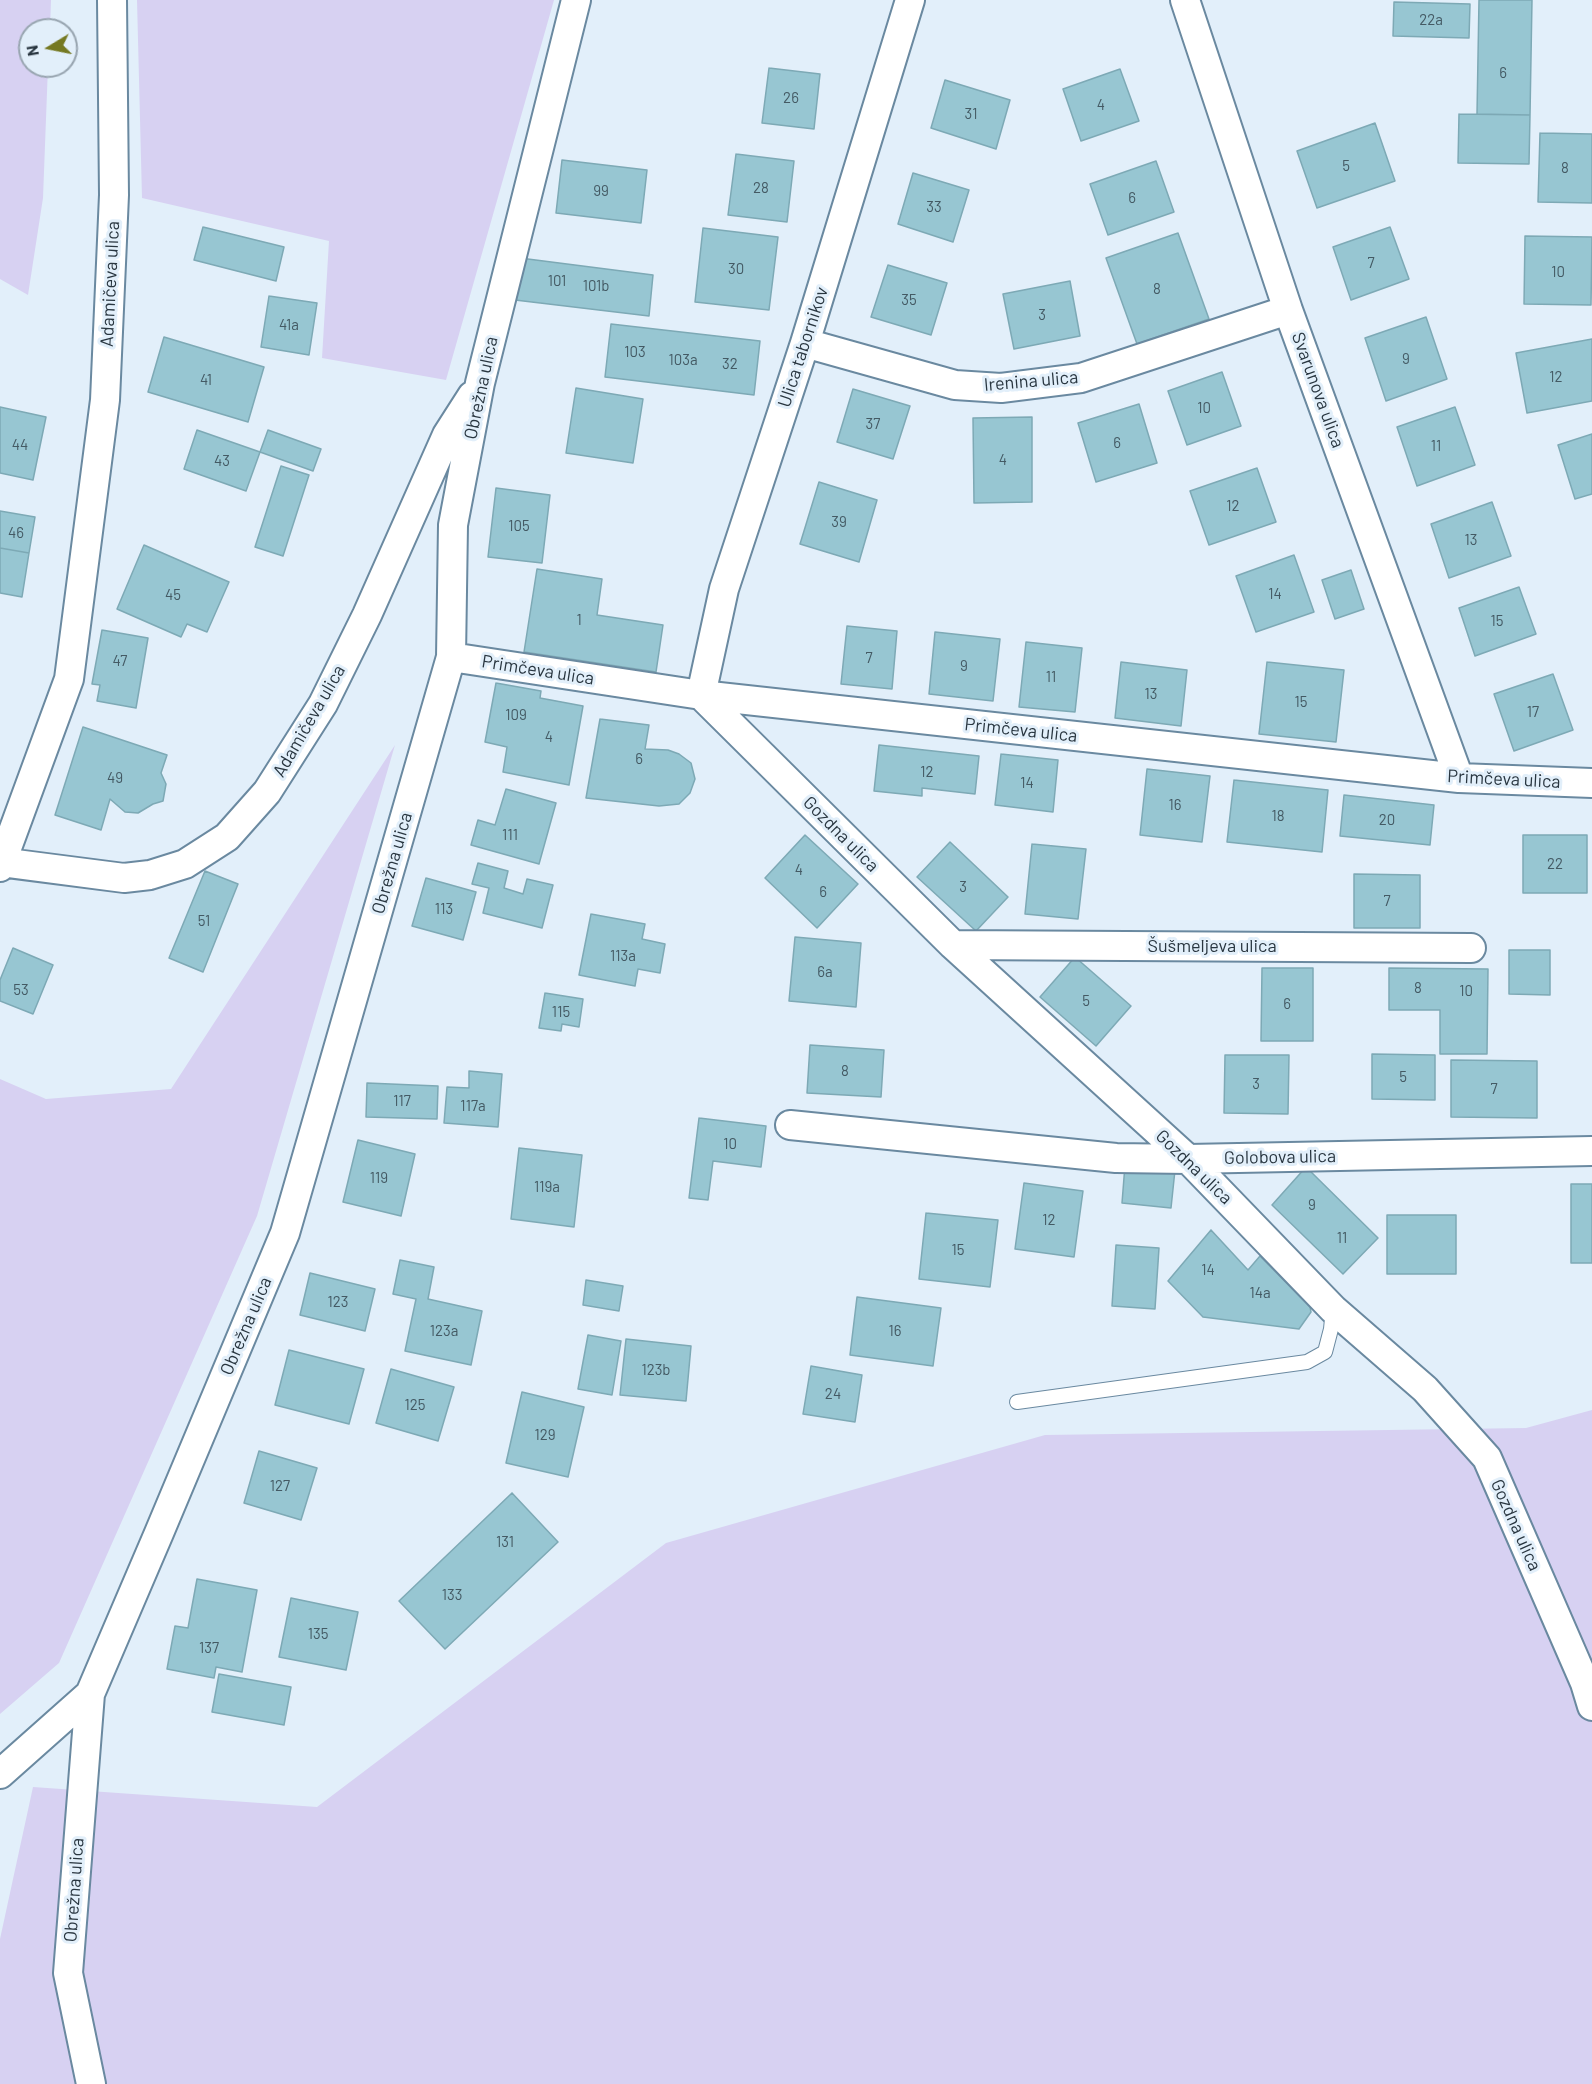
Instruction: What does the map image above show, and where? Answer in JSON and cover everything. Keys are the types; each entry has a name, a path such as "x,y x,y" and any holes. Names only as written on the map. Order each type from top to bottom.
{"street":[{"name":"Adamičeva ulica","path":"112,0 114,195 105,400 69,679 0,864 124,878 150,874 185,864 227,837 267,792 323,704 367,615 447,435 480,383"},
{"name":"Obrežna ulica","path":"91,2084 68,1973 90,1694 285,1233 451,657 453,525 480,383 576,0"},
{"name":"Ulica tabornikov","path":"701,695 723,589 805,343 910,0"},
{"name":"Svarunova ulica","path":"1185,0 1288,310 1459,778"},
{"name":"Irenina ulica","path":"805,343 955,385 1001,388 1081,378 1288,310"},
{"name":"Primčeva ulica","path":"451,657 701,695 1459,778 1592,783"},
{"name":"Gozdna ulica","path":"701,695 953,945 1188,1159 1333,1309 1425,1389 1486,1458 1585,1683 1592,1706"},
{"name":"Šušmeljeva ulica","path":"953,945 1471,948"},
{"name":"Golobova ulica","path":"790,1125 1116,1158 1188,1159 1592,1151"},
{"name":"Obrežna ulica","path":"0,1774 90,1694"}],"lane":[{"path":"1017,1402 1307,1362 1325,1352 1333,1309"}],"shaded area":[{"path":"0,0 51,0 50,18 18,18 18,78 48,78 43,198 28,295 0,279"},
{"path":"137,0 554,0 446,380 322,358 329,241 142,198"},
{"path":"395,745 257,1216 59,1663 0,1714 0,1079 46,1099 171,1089"},
{"path":"1592,1410 1592,2084 0,2084 0,1939 33,1787 317,1807 666,1543 1045,1435 1526,1428"}],"building":[{"path":"1479,0 1532,0 1530,115 1477,114"},
{"path":"1394,2 1470,4 1469,38 1393,36"},
{"path":"769,68 820,74 814,129 762,123"},
{"path":"1120,69 1139,121 1081,141 1063,89"},
{"path":"945,80 1010,100 996,149 931,128"},
{"path":"1459,114 1530,115 1529,164 1458,163"},
{"path":"1375,123 1395,181 1317,208 1297,151"},
{"path":"1540,133 1592,134 1592,203 1538,202"},
{"path":"736,154 794,161 787,222 728,215"},
{"path":"562,160 647,170 641,223 556,213"},
{"path":"1156,161 1174,212 1108,235 1090,184"},
{"path":"913,173 969,190 953,242 898,224"},
{"path":"203,227 284,247 276,281 194,260"},
{"path":"1390,227 1409,279 1351,300 1333,247"},
{"path":"703,228 778,237 769,310 695,302"},
{"path":"1178,233 1209,319 1137,344 1106,258"},
{"path":"1525,236 1592,237 1591,305 1524,304"},
{"path":"520,258 653,275 649,316 515,300"},
{"path":"888,265 947,283 931,335 871,317"},
{"path":"1070,281 1080,336 1014,349 1003,294"},
{"path":"269,296 317,303 309,355 261,347"},
{"path":"1426,317 1447,379 1386,401 1365,338"},
{"path":"611,324 760,341 754,395 605,377"},
{"path":"164,337 264,367 248,422 148,392"},
{"path":"1592,339 1592,401 1527,413 1516,353"},
{"path":"1222,372 1241,426 1187,445 1168,391"},
{"path":"576,388 643,399 633,463 566,453"},
{"path":"853,389 910,406 893,459 837,442"},
{"path":"1139,404 1157,463 1096,482 1078,423"},
{"path":"0,407 46,417 33,480 0,473"},
{"path":"1455,407 1475,465 1417,486 1397,427"},
{"path":"1032,417 1032,502 974,503 973,418"},
{"path":"197,430 260,452 246,491 184,469"},
{"path":"268,430 321,449 313,471 260,452"},
{"path":"1592,434 1592,494 1575,499 1558,445"},
{"path":"281,466 309,475 283,556 255,547"},
{"path":"1257,468 1276,522 1209,545 1190,491"},
{"path":"819,482 877,500 859,562 800,544"},
{"path":"496,488 550,495 542,563 488,557"},
{"path":"1492,502 1511,556 1449,578 1431,524"},
{"path":"0,511 35,517 29,553 0,548"},
{"path":"144,545 229,582 207,632 187,624 181,637 117,609"},
{"path":"0,548 29,553 22,597 0,593"},
{"path":"1294,555 1314,612 1256,632 1236,576"},
{"path":"537,569 602,579 597,615 663,625 656,672 524,652"},
{"path":"1351,570 1364,609 1335,619 1322,580"},
{"path":"1519,587 1536,634 1475,656 1459,608"},
{"path":"847,626 897,631 892,689 841,684"},
{"path":"102,630 148,638 136,708 97,701 100,685 92,684"},
{"path":"935,632 1000,639 993,701 929,694"},
{"path":"1026,642 1082,648 1075,712 1019,707"},
{"path":"1121,662 1187,670 1181,726 1115,718"},
{"path":"1267,662 1344,670 1336,742 1259,734"},
{"path":"1553,674 1573,730 1514,751 1494,694"},
{"path":"496,683 541,691 540,698 583,706 569,785 503,772 507,747 485,742"},
{"path":"600,719 649,725 645,749 668,750 679,754 691,763 695,779 690,793 679,804 659,806 586,798"},
{"path":"83,727 167,755 161,773 166,784 163,801 138,813 125,812 110,799 101,830 55,815"},
{"path":"879,745 979,756 975,794 922,788 922,796 874,791"},
{"path":"1001,754 1058,760 1053,812 995,805"},
{"path":"1147,769 1210,776 1202,842 1140,835"},
{"path":"1234,780 1328,790 1322,852 1227,842"},
{"path":"506,789 556,803 539,864 471,845 478,820 495,825"},
{"path":"1344,795 1434,805 1430,845 1340,836"},
{"path":"805,835 858,884 817,928 765,878"},
{"path":"1523,835 1587,835 1587,893 1523,893"},
{"path":"950,842 1008,897 976,931 917,877"},
{"path":"1032,844 1086,849 1078,919 1025,914"},
{"path":"478,863 508,871 504,888 523,894 527,879 553,885 542,928 483,913 489,888 472,884"},
{"path":"205,871 238,884 203,972 169,958"},
{"path":"1354,874 1420,875 1420,928 1354,928"},
{"path":"426,878 476,892 463,940 412,926"},
{"path":"591,914 645,924 642,939 665,944 660,973 638,969 635,986 579,975"},
{"path":"795,937 861,943 856,1007 789,1001"},
{"path":"13,948 53,965 33,1014 0,1001 0,980"},
{"path":"1509,950 1550,950 1550,995 1509,994"},
{"path":"1075,957 1131,1006 1096,1046 1040,997"},
{"path":"1262,968 1313,968 1313,1041 1261,1041"},
{"path":"1389,968 1488,969 1487,1054 1440,1054 1440,1010 1389,1010"},
{"path":"545,993 583,999 579,1027 562,1024 561,1031 539,1028"},
{"path":"810,1045 884,1050 881,1097 807,1093"},
{"path":"1372,1054 1435,1055 1435,1100 1372,1099"},
{"path":"1225,1055 1289,1055 1288,1114 1224,1113"},
{"path":"1451,1060 1537,1061 1537,1118 1451,1117"},
{"path":"469,1071 502,1074 498,1127 444,1123 447,1087 469,1088"},
{"path":"367,1083 438,1086 437,1119 366,1117"},
{"path":"699,1118 766,1126 761,1167 713,1161 708,1200 689,1198"},
{"path":"358,1140 415,1154 401,1216 343,1202"},
{"path":"519,1148 582,1155 574,1227 511,1219"},
{"path":"1125,1165 1175,1170 1171,1208 1122,1203"},
{"path":"1306,1167 1378,1238 1343,1274 1272,1205"},
{"path":"1024,1183 1083,1191 1074,1257 1015,1249"},
{"path":"1571,1184 1592,1184 1592,1263 1571,1263"},
{"path":"926,1213 998,1220 990,1287 919,1279"},
{"path":"1387,1215 1456,1215 1456,1274 1387,1274"},
{"path":"1211,1230 1248,1270 1260,1256 1310,1307 1311,1312 1299,1329 1203,1317 1168,1281"},
{"path":"1116,1245 1159,1248 1155,1309 1112,1306"},
{"path":"400,1260 434,1267 428,1299 482,1311 471,1365 405,1351 416,1299 393,1294"},
{"path":"310,1273 375,1289 365,1331 300,1315"},
{"path":"586,1280 623,1286 619,1311 583,1305"},
{"path":"857,1297 941,1308 933,1366 850,1355"},
{"path":"588,1335 621,1341 612,1395 578,1389"},
{"path":"626,1339 691,1346 686,1401 620,1395"},
{"path":"289,1350 364,1369 349,1424 275,1405"},
{"path":"811,1366 862,1375 855,1422 803,1414"},
{"path":"391,1369 454,1387 438,1441 376,1423"},
{"path":"522,1392 584,1407 568,1477 506,1463"},
{"path":"259,1451 317,1468 301,1520 244,1503"},
{"path":"512,1493 558,1542 445,1649 399,1601"},
{"path":"197,1579 257,1590 242,1672 216,1667 214,1678 167,1669 175,1626 188,1628"},
{"path":"291,1598 358,1612 346,1670 279,1657"},
{"path":"219,1674 291,1687 284,1725 212,1712"}]}
